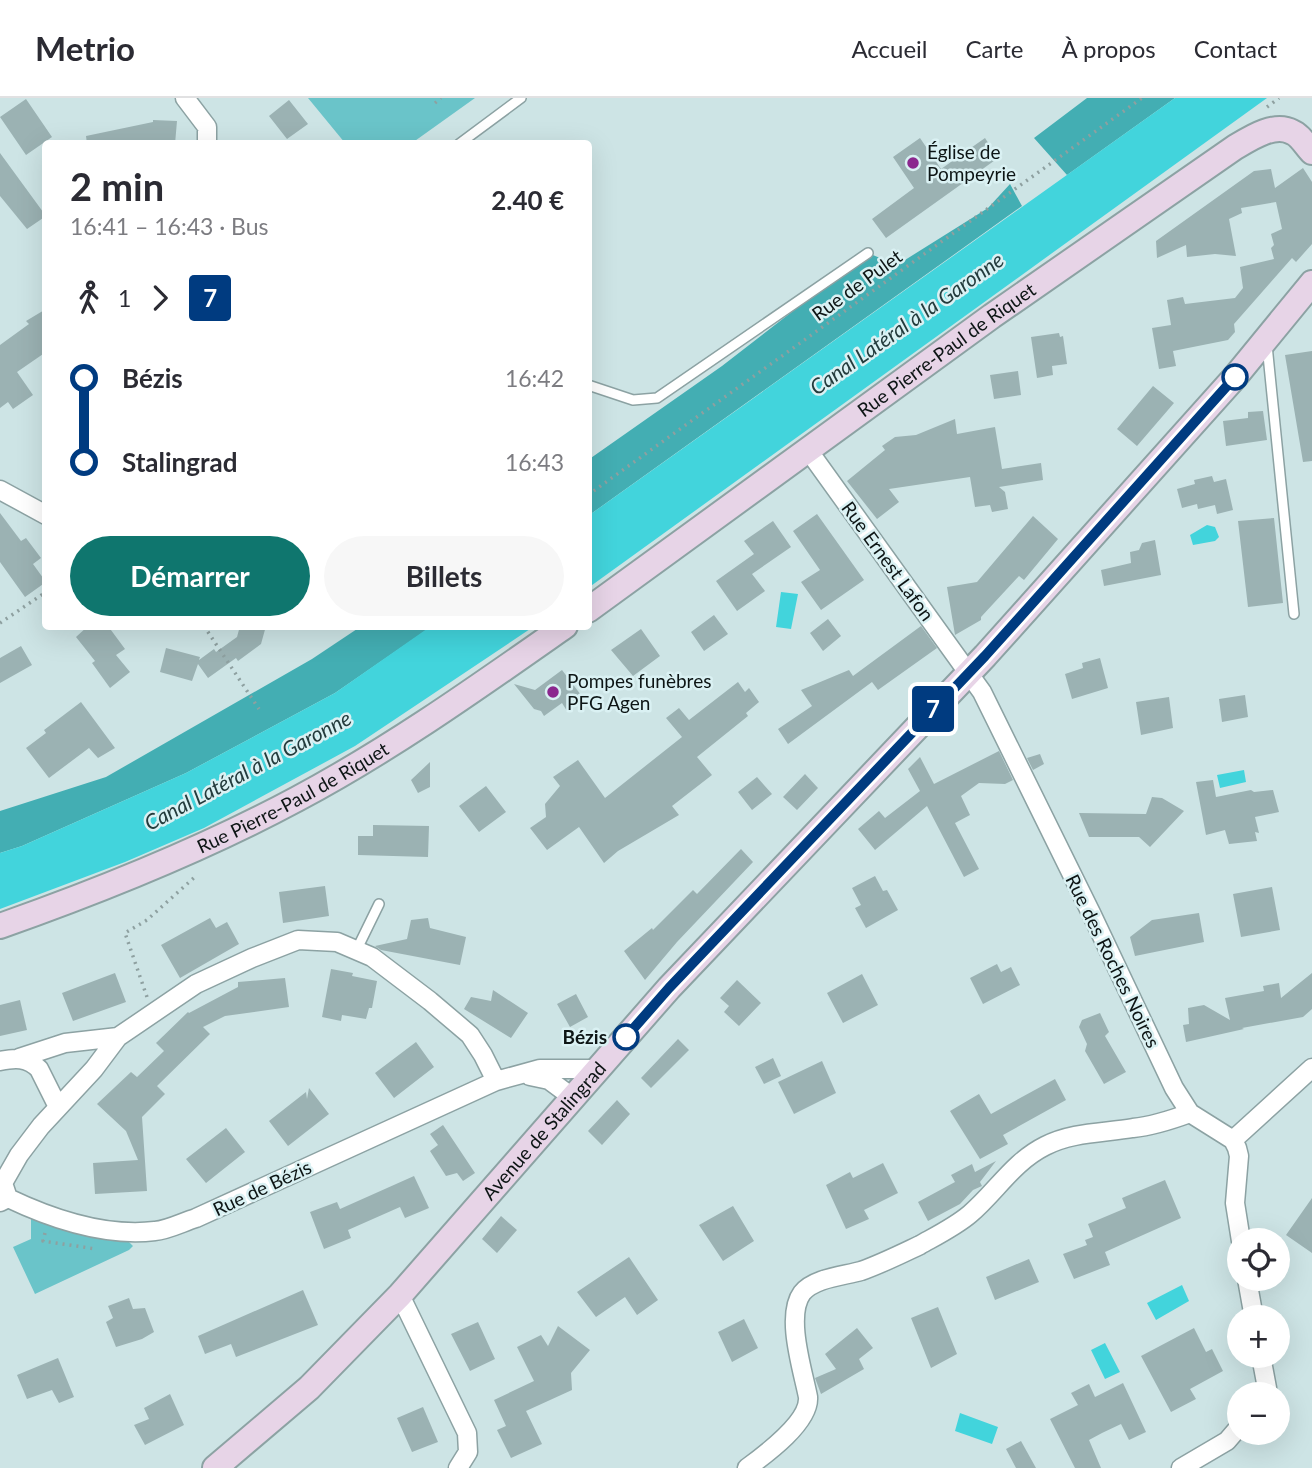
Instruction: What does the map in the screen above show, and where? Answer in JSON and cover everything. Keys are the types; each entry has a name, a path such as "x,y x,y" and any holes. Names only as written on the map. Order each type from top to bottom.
{"main road":[{"name":"Rue Pierre-Paul de Riquet","path":"592,607 1003,308 1234,148 1258,134 1283,130 1293,132 1312,152"},
{"name":"Avenue de Stalingrad","path":"215,1468 309,1388 400,1295 669,988 969,672 1267,339 1312,283"},
{"name":"Rue Pierre-Paul de Riquet","path":"0,926 81,898 186,855 299,798 424,724 559,630"}],"street":[{"path":"185,98 207,127 207,140"},
{"name":"Rue Ernest Lafon","path":"808,450 969,672"},
{"path":"0,491 42,513"},
{"name":"Rue des Roches Noires","path":"969,672 1025,777 1174,1088 1190,1113 1233,1140"},
{"path":"4,1200 3,1183 19,1155 58,1107 94,1069 118,1037 197,984 298,940 337,942 372,957 470,1035 496,1081"},
{"path":"0,1061 19,1058 65,1043 118,1037"},
{"path":"19,1058 40,1069 58,1107"},
{"path":"1239,1228 1235,1203 1239,1156 1233,1140 1312,1068"},
{"name":"Rue de Bézis","path":"4,1200 82,1227 135,1232 157,1231 196,1218 496,1081 540,1069 597,1069"},
{"path":"516,1075 549,1080 572,1097"},
{"path":"747,1468 774,1448 807,1408 808,1398 794,1321 796,1305 803,1292 812,1285 871,1266 918,1245 969,1216 1018,1165 1045,1146 1096,1132 1163,1123 1190,1113"},
{"path":"400,1295 467,1433 468,1452 458,1468"},
{"path":"1181,1468 1227,1441"}],"lane":[{"path":"464,140 521,98"},
{"path":"592,386 632,400 657,398 867,253"},
{"path":"1267,339 1294,614"},
{"path":"357,949 379,904"}],"path":[{"path":"435,103 441,98"},
{"name":"Rue de Pulet","path":"592,492 1142,98"},
{"path":"0,624 42,596"},
{"path":"207,630 259,709"},
{"path":"153,1013 125,933 147,920 203,869"},
{"path":"43,1241 88,1248"}],"shaded area":[{"path":"308,98 475,98 416,140 343,140"},
{"path":"1087,98 1175,98 1067,175 1034,138"},
{"path":"1010,184 1022,206 592,513 592,457 722,366 868,253 897,265 988,208"},
{"path":"356,630 427,630 335,693 186,773 22,846 0,853 0,811 106,777 312,659"},
{"path":"31,1218 95,1236 127,1240 133,1246 35,1294 13,1247 31,1239"}],"water":[{"name":"Canal Latéral à la Garonne","path":"1175,98 1267,98 592,585 592,513"},
{"path":"1207,525 1215,527 1219,537 1215,541 1193,545 1190,535"},
{"path":"781,592 798,594 791,629 776,627"},
{"name":"Canal Latéral à la Garonne","path":"425,630 529,630 355,746 204,828 125,862 0,909 0,853 22,846 186,773 335,693"},
{"path":"1244,770 1246,782 1220,788 1217,775"},
{"path":"1182,1285 1189,1301 1156,1320 1147,1303"},
{"path":"1105,1343 1120,1372 1105,1379 1091,1350"},
{"path":"960,1413 998,1427 992,1444 955,1431"}],"building":[{"path":"26,99 52,137 42,140 42,144 26,155 0,117"},
{"path":"289,100 308,124 287,139 269,116"},
{"path":"177,121 175,140 86,140 86,136 153,122"},
{"path":"920,138 941,169 985,138 998,158 886,238 872,219 914,188 893,157"},
{"path":"0,153 42,211 42,219 27,229 0,196"},
{"path":"1303,168 1312,182 1312,244 1296,262 1292,258 1234,324 1235,332 1228,340 1173,351 1176,366 1159,369 1152,328 1171,325 1167,300 1183,297 1185,304 1235,298 1243,288 1240,267 1274,259 1271,234 1282,229 1276,202 1241,208 1242,213 1229,219 1236,256 1215,254 1187,257 1186,245 1157,258 1156,241 1254,171 1271,169 1275,188"},
{"path":"42,311 42,355 17,372 33,395 13,409 8,402 0,408 0,345 29,324 26,321"},
{"path":"1059,333 1060,337 1063,336 1067,364 1052,366 1053,375 1037,378 1031,337"},
{"path":"1312,351 1312,461 1303,462 1285,355"},
{"path":"1018,371 1021,395 994,399 990,375"},
{"path":"1153,386 1174,403 1137,446 1117,429"},
{"path":"1263,411 1267,440 1226,446 1223,421 1248,418 1248,412"},
{"path":"955,419 957,434 995,427 1002,469 1041,463 1043,480 999,487 1005,492 1008,509 992,512 990,505 975,507 970,477 889,489 899,502 877,519 847,481 885,450 882,446 895,437 916,435"},
{"path":"1212,476 1214,482 1226,479 1233,510 1217,514 1215,505 1198,509 1197,504 1182,508 1177,489 1195,484 1194,480"},
{"path":"0,513 21,541 26,538 41,558 33,564 42,576 42,585 25,597 0,562"},
{"path":"817,514 864,580 821,610 801,582 820,570 793,531"},
{"path":"1033,516 1058,539 1024,580 1019,576 981,620 955,635 947,587 977,582"},
{"path":"1274,518 1283,603 1248,607 1238,521"},
{"path":"773,521 791,547 752,574 765,591 737,611 716,581 754,554 744,541"},
{"path":"1155,540 1161,575 1104,586 1101,570 1131,563 1130,552 1139,550 1142,543"},
{"path":"714,615 728,634 704,651 691,632"},
{"path":"828,619 841,636 823,651 810,633"},
{"path":"921,626 937,648 878,690 872,682 788,744 778,729 812,706 801,690 849,670 853,676"},
{"path":"641,629 660,656 633,676 611,650"},
{"path":"84,630 111,630 125,649 116,655 130,672 110,688 92,663 95,661 76,637"},
{"path":"239,630 265,630 261,644 208,678 198,664 192,681 160,672 166,648 200,657 199,660 237,637"},
{"path":"21,646 32,665 0,683 0,658"},
{"path":"1100,658 1108,688 1072,699 1065,674 1083,668 1082,663"},
{"name":"Pompes funèbres PFG Agen","path":"562,670 584,699 567,711 562,703 544,716 541,711 534,709 514,684 535,690"},
{"path":"738,682 745,692 749,688 759,702 746,713 748,716 697,757 712,775 672,806 679,815 618,851 604,863 579,827 547,850 530,828 546,817 545,804 560,786 553,777 578,760 605,798 682,737 666,718 679,708 689,720"},
{"path":"1245,695 1248,717 1222,722 1219,699"},
{"path":"1169,697 1173,728 1141,735 1136,702"},
{"path":"81,702 115,748 98,758 89,748 49,778 26,748 46,733 44,730"},
{"path":"999,751 1013,780 1005,784 979,783 961,796 970,815 955,823 979,869 964,877 927,806 875,850 858,829 879,811 885,818 920,791 908,769 920,757 934,784"},
{"path":"1040,754 1044,764 1033,770 1027,758"},
{"path":"430,762 430,787 418,793 411,780"},
{"path":"805,774 818,788 797,810 783,797"},
{"path":"757,777 772,794 752,810 738,792"},
{"path":"1213,780 1216,797 1251,790 1273,790 1279,812 1255,817 1259,833 1255,832 1257,841 1229,844 1225,830 1206,835 1196,782"},
{"path":"486,786 506,812 479,832 459,806"},
{"path":"1152,797 1162,798 1184,811 1150,847 1139,837 1089,837 1079,813 1146,814"},
{"path":"373,825 429,826 428,857 358,855 358,836 373,836"},
{"path":"741,849 753,862 645,980 624,951 652,928 653,930 693,890 697,894"},
{"path":"875,876 898,910 866,928 855,908 861,905 852,888"},
{"path":"325,886 329,916 283,923 279,892"},
{"path":"1272,887 1280,930 1241,937 1233,894"},
{"path":"1199,913 1204,942 1135,956 1130,937 1152,920"},
{"path":"210,918 216,928 227,922 239,944 180,978 161,945"},
{"path":"428,918 430,928 466,937 460,965 381,950 375,946 407,939 411,920"},
{"path":"997,964 1001,972 1011,967 1020,985 983,1004 970,978"},
{"path":"331,969 377,981 372,1008 369,1008 366,1019 342,1015 341,1021 322,1017"},
{"path":"115,973 126,1002 73,1021 62,993"},
{"path":"1312,973 1312,1009 1303,1017 1186,1042 1183,1025 1189,1024 1188,1008 1204,1005 1230,1020 1225,998 1264,991 1263,986 1279,983 1281,998"},
{"path":"862,974 878,1005 843,1023 827,993"},
{"path":"285,978 289,1007 225,1016 203,1027 210,1034 157,1086 165,1094 142,1117 147,1191 95,1194 93,1163 138,1160 126,1131 97,1104 131,1072 137,1077 164,1051 156,1043 188,1012 238,987 238,982"},
{"path":"737,980 761,1003 739,1026 724,1012 729,1006 720,998"},
{"path":"493,990 528,1013 511,1038 464,1009 471,997 491,1001"},
{"path":"576,994 588,1017 570,1027 557,1004"},
{"path":"20,1000 27,1030 0,1036 0,1005"},
{"path":"1100,1013 1109,1032 1105,1036 1126,1072 1104,1084 1085,1051 1087,1044 1079,1027 1082,1020"},
{"path":"678,1039 689,1050 651,1088 641,1078"},
{"path":"416,1042 434,1067 394,1098 375,1073"},
{"path":"773,1058 781,1076 764,1084 755,1067"},
{"path":"822,1061 836,1093 794,1114 778,1082"},
{"path":"1055,1079 1066,1100 1003,1135 1008,1144 980,1159 950,1111 979,1094 991,1114"},
{"path":"309,1088 329,1114 288,1146 269,1121 306,1092 307,1099"},
{"path":"617,1100 630,1114 602,1145 588,1131"},
{"path":"443,1125 475,1173 463,1181 457,1173 446,1176 430,1151 438,1145 430,1134"},
{"path":"226,1128 245,1152 206,1183 186,1159"},
{"path":"996,1161 980,1182 982,1186 973,1190 960,1204 928,1221 918,1202 955,1182 951,1175 972,1164 975,1172"},
{"path":"883,1163 898,1193 864,1210 869,1219 846,1229 826,1185 850,1172 853,1178"},
{"path":"414,1176 429,1208 405,1218 400,1207 348,1230 351,1238 324,1249 310,1212 337,1202 340,1209"},
{"path":"1165,1180 1181,1218 1105,1252 1110,1265 1074,1279 1063,1254 1087,1245 1085,1240 1093,1237 1088,1224 1126,1208 1122,1198"},
{"path":"1312,1198 1312,1253 1290,1238 1290,1229"},
{"path":"733,1206 754,1241 723,1261 699,1225"},
{"path":"501,1216 517,1230 497,1253 482,1239"},
{"path":"629,1257 658,1300 637,1315 625,1297 596,1317 577,1292"},
{"path":"1029,1259 1039,1282 995,1300 986,1277"},
{"path":"303,1290 318,1325 236,1357 231,1344 205,1354 198,1336"},
{"path":"129,1298 133,1309 145,1308 154,1332 142,1339 116,1347 106,1322 113,1318 108,1306"},
{"path":"938,1307 957,1354 931,1368 911,1318"},
{"path":"744,1319 758,1348 732,1362 718,1332"},
{"path":"478,1322 495,1359 470,1371 451,1334"},
{"path":"558,1326 590,1350 571,1373 572,1390 526,1411 542,1444 511,1458 497,1430 506,1426 494,1400 534,1381 517,1347 541,1335 548,1346"},
{"path":"857,1328 873,1348 859,1359 864,1369 821,1394 815,1378 836,1369 825,1354"},
{"path":"1194,1328 1206,1352 1212,1349 1223,1371 1190,1389 1196,1399 1171,1412 1141,1356"},
{"path":"58,1358 74,1397 59,1403 52,1390 27,1399 17,1375"},
{"path":"1123,1383 1146,1432 1129,1440 1121,1424 1102,1433 1089,1440 1101,1468 1075,1468 1050,1419 1078,1405 1071,1393 1089,1384 1095,1397"},
{"path":"170,1394 184,1425 145,1445 134,1425 149,1419 144,1408"},
{"path":"423,1407 438,1442 412,1452 397,1418"},
{"path":"1021,1441 1036,1468 1016,1468 1006,1449"}],"bus line":[{"name":"7","path":"626,1037 669,988 985,656 1235,377"}],"place":[{"name":"Église de Pompeyrie","path":"913,163"},
{"name":"Pompes funèbres PFG Agen","path":"553,692"},
{"name":"Bézis","path":"626,1037"}]}
